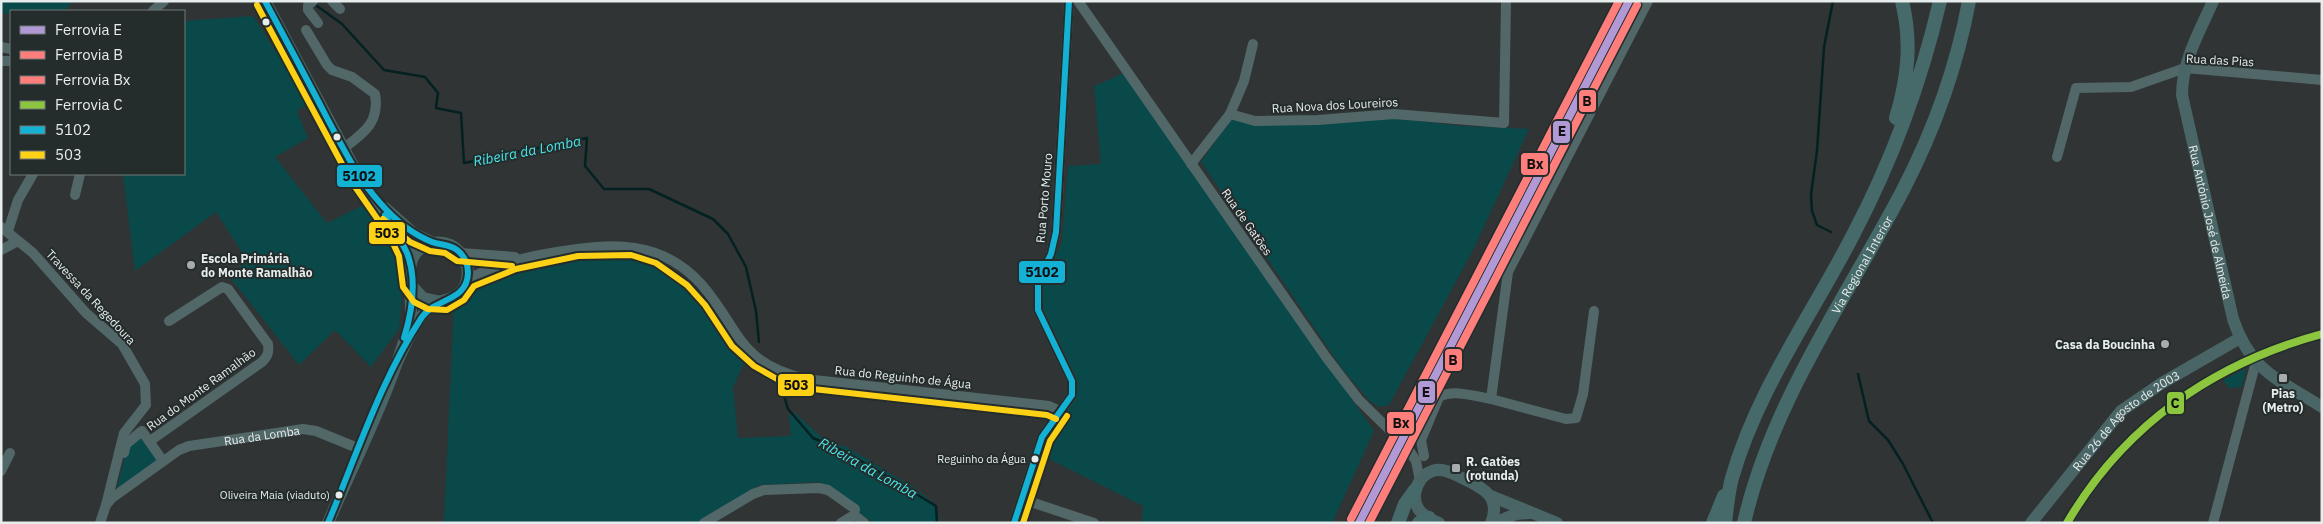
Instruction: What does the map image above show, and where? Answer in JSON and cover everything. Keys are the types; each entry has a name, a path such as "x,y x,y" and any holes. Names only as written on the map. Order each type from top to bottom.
{"highway":[{"path":"1895,142 1894,127 1907,76 1908,59 1908,38 1902,1"},
{"name":"Via Regional Interior","path":"1725,523 1731,479 1746,436 1770,382 1854,235 1895,142 1923,70 1940,1"},
{"name":"Via Regional Interior","path":"1744,523 1754,482 1794,386 1904,188 1929,134 1954,62 1968,1"},
{"path":"1713,523 1731,479"},
{"path":"1398,523 1405,504 1417,485"}],"main road":[{"path":"265,1 359,177 377,202 406,251 410,263"},
{"name":"Rua António José de Almeida","path":"2213,1 2185,68 2182,95 2233,319 2247,352 2256,364 2322,407"},
{"path":"377,202 414,234 434,243 448,244 460,253 468,270 467,280 458,295 433,305 423,315 396,364"},
{"path":"328,523 396,364 412,312 411,285 408,270 410,263 419,250 434,243"},
{"path":"411,285 423,298 441,302"},
{"name":"Rua 26 de Agosto de 2003","path":"2031,523 2122,411 2162,383 2240,338"},
{"path":"1429,521 1419,509 1415,500 1417,485 1427,474 1436,470 1446,470 1484,488 1491,496 1495,505 1492,523"},
{"path":"1491,496 1536,513 1556,523"},
{"path":"1492,523 1516,514 1536,513"}],"street":[{"path":"154,10 164,1"},
{"path":"313,1 308,10 318,23"},
{"path":"332,1 340,9"},
{"name":"Rua Porto Mouro","path":"1014,523 1042,437 1072,395 1072,381 1038,310 1038,280 1051,254 1056,232 1069,1"},
{"name":"Rua de Gatões","path":"1078,1 1326,357 1382,424 1407,447 1416,461 1417,485"},
{"name":"Rua Nova dos Loureiros","path":"1230,114 1255,121 1318,120 1394,114 1504,123 1506,1"},
{"path":"1491,398 1508,272 1648,1"},
{"path":"306,30 326,65 332,70 352,77 375,94 377,107 374,121 344,148"},
{"path":"1191,164 1230,114 1244,81 1253,44"},
{"name":"Rua das Pias","path":"2057,157 2076,88 2131,87 2185,68 2322,80"},
{"path":"4,229 32,175"},
{"path":"75,195 80,175"},
{"name":"Travessa da Regedoura","path":"4,229 42,261 86,312 122,344 145,384 146,405 124,433 109,501"},
{"path":"1,250 18,241"},
{"name":"Rua do Reguinho de Água","path":"460,253 496,257 526,257 610,245 633,246 658,254 688,272 702,286 749,351 766,365 792,376 1049,406 1060,411"},
{"name":"Rua do Reguinho de Água","path":"467,280 482,272 526,257"},
{"name":"Rua do Monte Ramalhão","path":"150,441 262,362 267,357 269,350 268,344 228,289 222,287 169,321"},
{"path":"1424,456 1421,440 1439,397 1445,394 1456,393 1491,398 1566,419 1576,418 1583,394 1594,311"},
{"path":"2213,523 2256,364"},
{"name":"Rua da Lomba","path":"109,501 163,461 190,446 295,429 316,431 360,449"},
{"path":"100,523 109,501 126,444 142,431 163,461"},
{"name":"Rua de Gatões","path":"1407,447 1446,470"},
{"path":"1,471 10,453"},
{"path":"704,523 764,490 809,487 828,490 855,509 854,515 841,523"},
{"path":"1022,499 1094,523"},
{"path":"854,515 864,523"}],"shaded area":[{"path":"1,1 72,1 67,10 10,10 10,14 1,13"},
{"path":"253,16 309,103 297,111 308,138 275,157 327,223 368,203 396,246 402,300 399,329 371,367 335,330 299,365 229,276 247,260 216,212 135,271 123,175 185,175 185,21"},
{"path":"1124,73 1374,431 1332,523 1142,523 1143,506 1039,454 1045,436 1075,400 1078,382 1042,306 1044,279 1062,242 1068,166 1101,164 1094,86"},
{"path":"1394,118 1460,126 1529,129 1474,248 1389,405 1379,407 1370,401 1344,371 1201,162 1231,119"},
{"path":"601,249 639,254 651,258 672,271 699,296 732,343 746,358 733,388 738,438 791,436 789,415 795,413 827,442 847,447 913,487 930,500 939,517 938,523 874,523 861,514 858,506 819,482 759,485 696,523 444,523 454,302 480,276 505,267"},
{"path":"2246,368 2242,387 2229,388 2223,380"},
{"path":"141,435 160,461 116,491 128,445"}],"waterway":[{"path":"1831,232 1817,225 1812,211 1811,194 1817,151 1824,47 1833,1"},
{"name":"Ribeira da Lomba","path":"317,6 342,24 384,70 425,77 438,93 436,108 461,113 464,163 587,138 585,166 604,189 649,189 713,219 728,234 746,267 756,311 759,342"},
{"path":"1858,374 1869,421 1888,440 1903,464 1933,523"},
{"name":"Ribeira da Lomba","path":"781,386 788,409 813,438 846,452 936,506 937,523"}],"rail line":[{"name":"Bx","path":"1351,519 1619,1"},
{"name":"E","path":"1359,523 1629,1"},
{"name":"B","path":"1369,523 1637,5"},
{"name":"C","path":"2067,523 2090,488 2116,456 2144,428 2175,403 2209,381 2245,362 2282,346 2322,334"}],"transit line":[{"name":"5102","path":"265,1 345,152 373,194 392,216 411,231 432,242 457,250 464,257 468,270 466,282 462,289 450,299 428,311 407,341 382,391 328,523"},
{"name":"5102","path":"1014,523 1042,437 1072,395 1072,381 1038,310 1038,280 1051,254 1056,232 1069,1"},
{"name":"503","path":"257,5 351,181 390,237 399,256 403,287 414,302 428,309 447,310 464,300 474,286 516,269 578,256 631,255 656,263 687,285 705,305 732,346 754,366 777,379 804,388 1047,415 1056,419"},
{"name":"5102","path":"385,215 407,253 412,274 411,307 404,338"},
{"name":"503","path":"383,219 410,242 430,251 445,253 457,261 512,266"},
{"name":"503","path":"1023,523 1050,441 1067,416"}],"place":[{"name":"Escola Primária do Monte Ramalhão","path":"191,265"},
{"name":"Casa da Boucinha","path":"2165,344"},
{"name":"Pias (Metro)","path":"2283,378"},
{"name":"Reguinho da Água","path":"1035,459"},
{"name":"R. Gatões (rotunda)","path":"1456,468"},
{"name":"Oliveira Maia (viaduto)","path":"339,495"}]}
